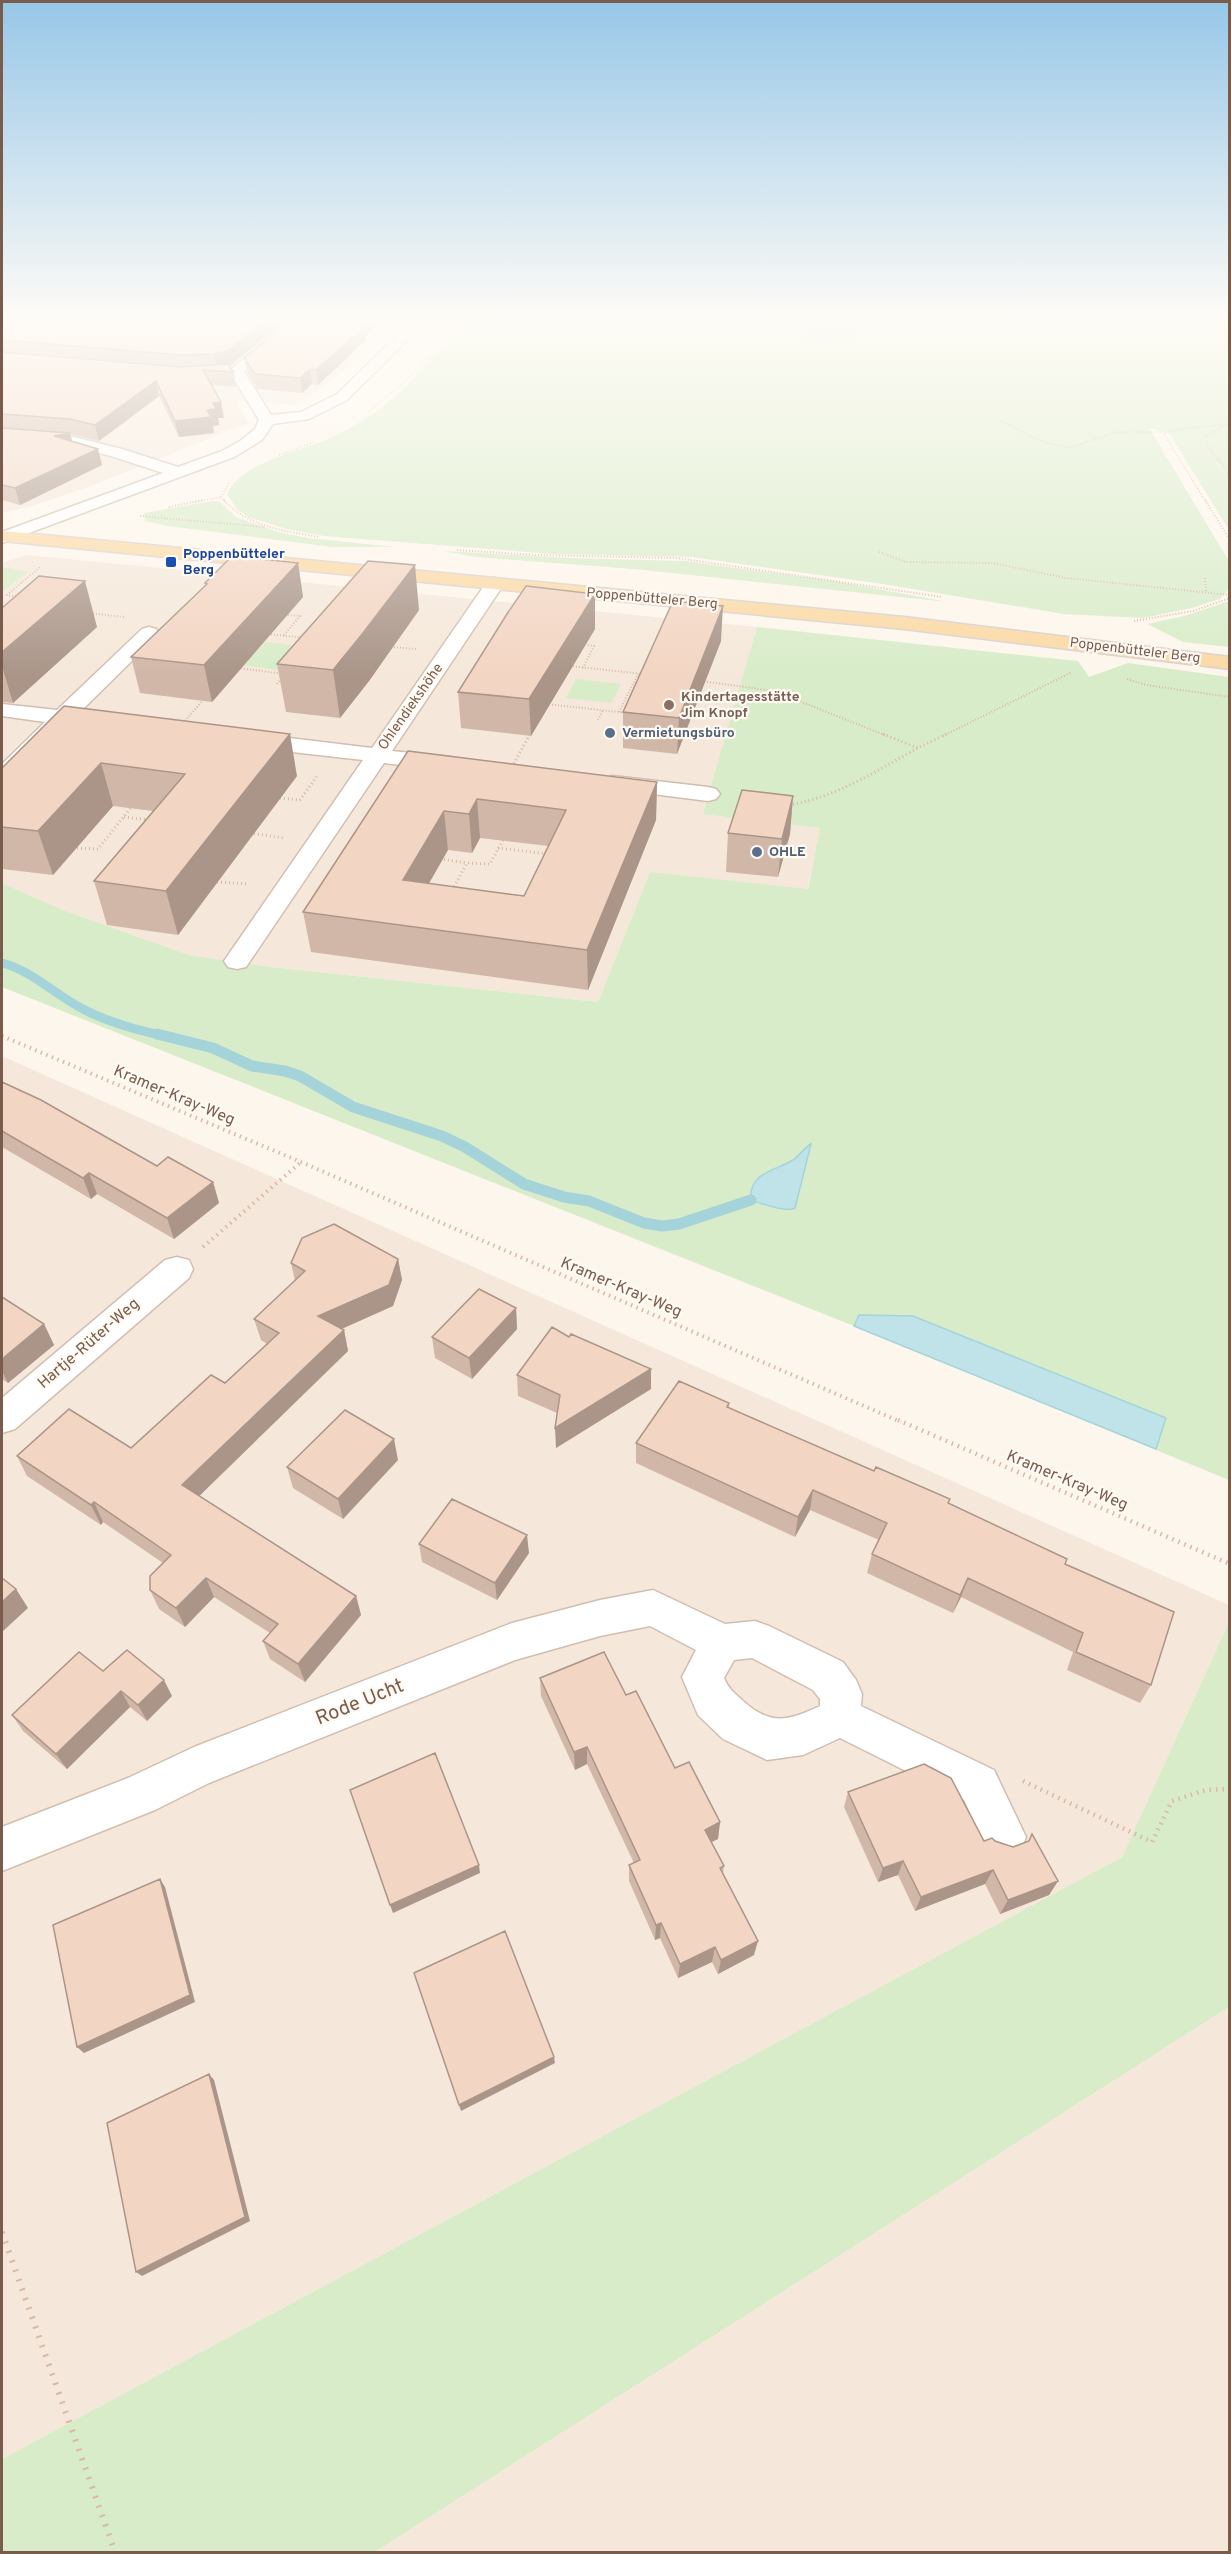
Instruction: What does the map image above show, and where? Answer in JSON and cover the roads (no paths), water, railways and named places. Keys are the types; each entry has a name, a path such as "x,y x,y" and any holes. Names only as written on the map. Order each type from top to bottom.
{"main road":[{"name":"Poppenbütteler Berg","path":"3,537 904,623 1230,663"}],"street":[{"path":"28,438 74,442 116,452 177,472"},
{"path":"3,537 240,448 253,438"},
{"name":"Ohlendiekshöhe","path":"178,728 243,740 378,755 495,584"},
{"path":"2,776 148,633"},
{"path":"2,710 121,725"},
{"path":"237,961 378,755 510,771"},
{"path":"594,780 708,794"},
{"name":"Hartje-Rüter-Weg","path":"2,1419 177,1269"},
{"name":"Rode Ucht","path":"2,1849 140,1795 194,1768 512,1642 600,1618 653,1608 722,1643"},
{"path":"755,1639 828,1676 842,1694 840,1717 803,1735 766,1740 738,1725 713,1701 703,1677 722,1643 755,1639"},
{"path":"840,1717 979,1785 1004,1837"}],"water":[{"path":"811,1144 795,1208 780,1209 751,1200 751,1191 758,1178 793,1160"},
{"path":"859,1315 913,1316 1166,1418 1156,1449 854,1326"}],"waterway":[{"path":"2,963 34,977 92,1014 164,1036"},
{"path":"157,1034 213,1048 252,1066 285,1071 300,1076 353,1107 442,1136 465,1147 524,1184 564,1197 589,1201 644,1223 662,1226 679,1224 751,1200"}],"place":[{"name":"Poppenbütteler Berg","path":"171,562"},
{"name":"Kindertagesstätte Jim Knopf","path":"669,705"},
{"name":"Vermietungsbüro","path":"610,733"},
{"name":"OHLE","path":"757,852"}]}
